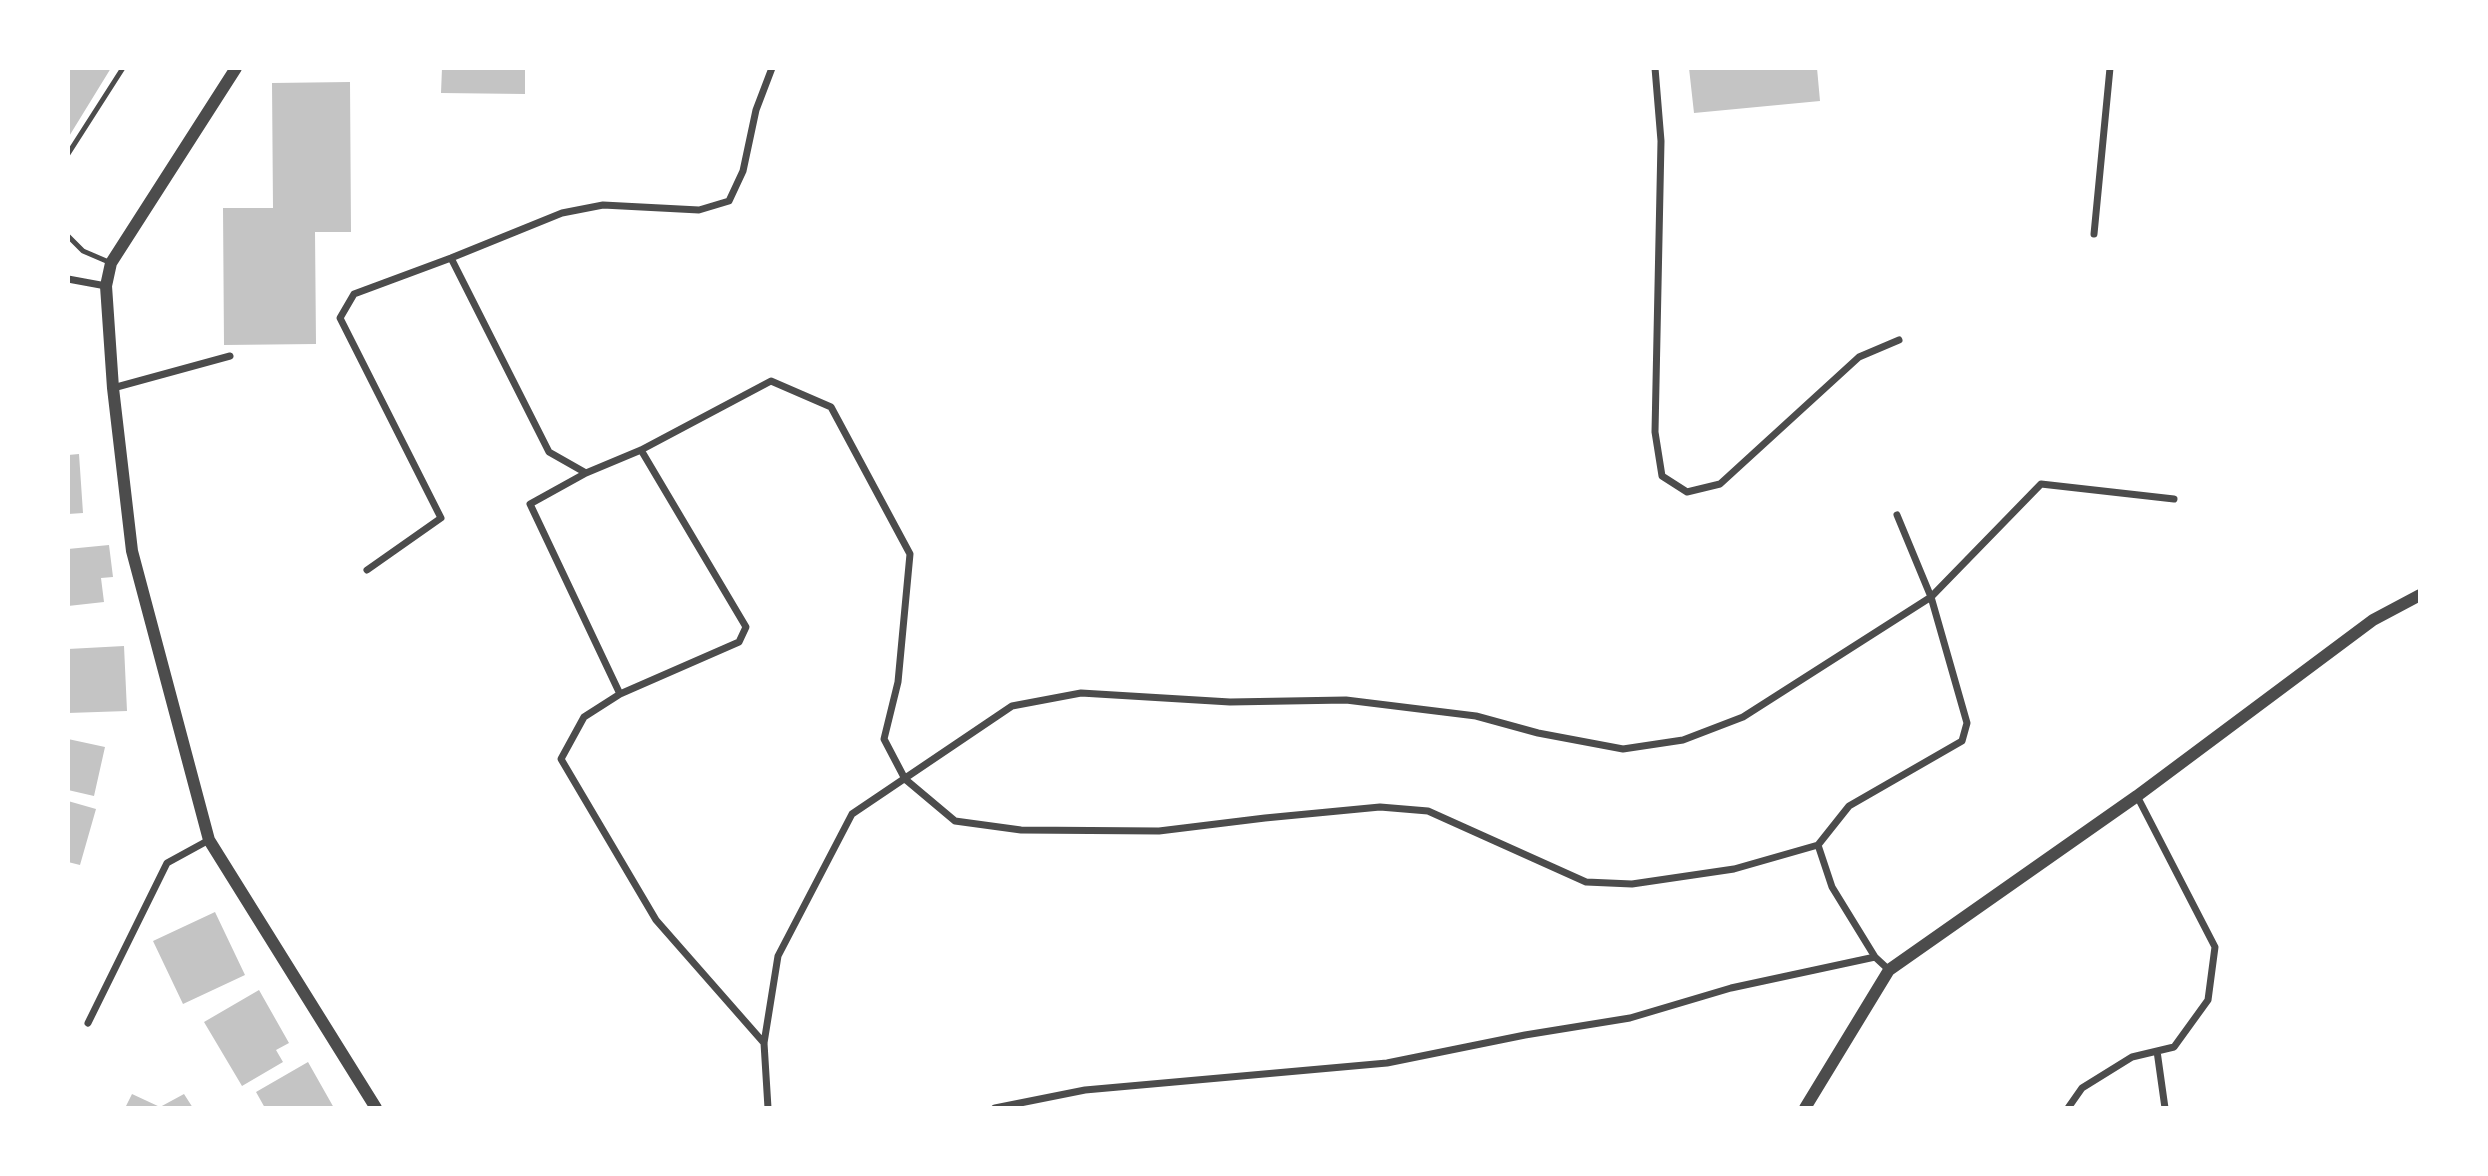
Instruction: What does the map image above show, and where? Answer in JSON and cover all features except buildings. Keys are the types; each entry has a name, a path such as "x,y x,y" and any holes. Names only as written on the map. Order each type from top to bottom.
{"street":[{"path":"236,68 111,263 106,286 113,388 132,551 209,840 376,1108"},
{"path":"366,570 441,518 340,318 354,294 562,213 603,205 699,210 729,201 743,171 757,110 772,68"},
{"path":"1655,68 1661,141 1655,432 1662,475 1687,492 1720,484 1860,357 1899,340"},
{"path":"2094,234 2110,68"},
{"path":"451,258 549,452 586,473"},
{"path":"68,279 106,286"},
{"path":"113,388 230,356"},
{"path":"620,694 530,504 586,473 641,450 771,381 831,407 910,554 898,682 884,739 905,779 956,821 1021,830 1159,831 1265,817 1380,807 1428,811 1586,882 1632,884 1734,869 1818,845 1849,806 1962,741 1967,723 1931,597 1897,515"},
{"path":"641,450 746,627 738,642 620,694 584,717 561,759 656,920 764,1043"},
{"path":"768,1108 764,1043 778,956 852,814 1012,706 1081,692 1230,702 1346,700 1476,716 1538,733 1623,749 1683,740 1743,717 1931,597 2041,484 2174,499"},
{"path":"1805,1108 1889,970 2137,796 2373,620 2420,595"},
{"path":"2068,1108 2081,1088 2132,1057 2175,1047 2208,1000 2215,947 2137,796"},
{"path":"88,1023 167,863 209,840"},
{"path":"1818,845 1832,887 1874,957 1889,970"},
{"path":"995,1108 1085,1090 1387,1063 1525,1035 1630,1018 1731,988 1874,957"},
{"path":"2157,1051 2165,1108"}],"lane":[{"path":"68,154 123,68"},
{"path":"68,236 83,251 111,263"}]}
